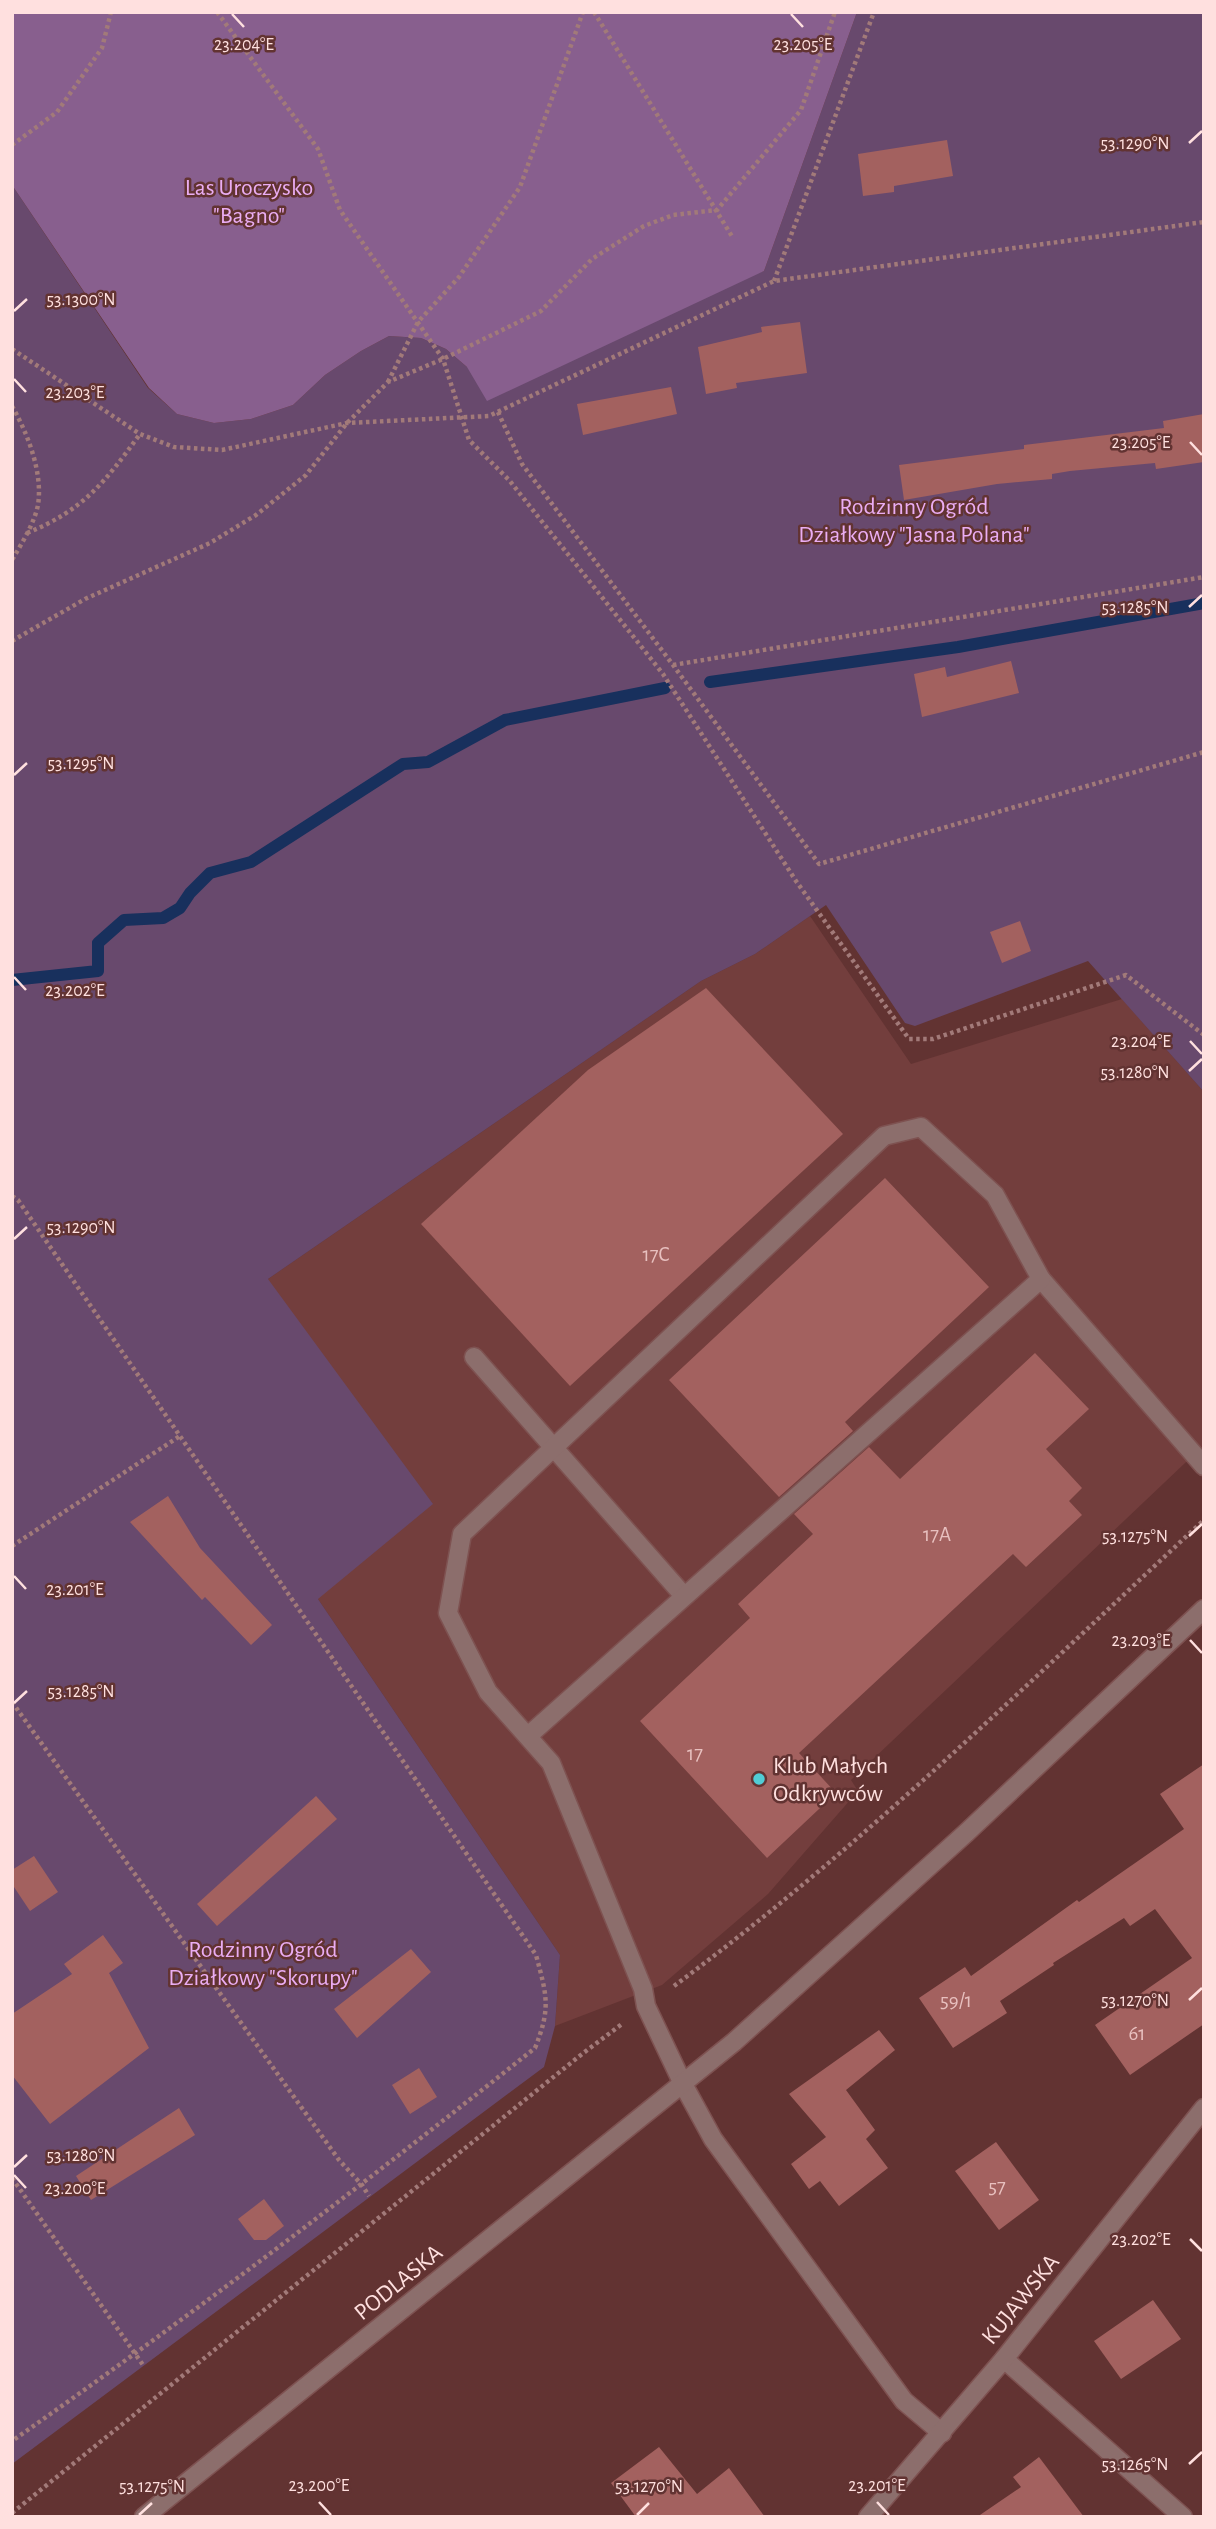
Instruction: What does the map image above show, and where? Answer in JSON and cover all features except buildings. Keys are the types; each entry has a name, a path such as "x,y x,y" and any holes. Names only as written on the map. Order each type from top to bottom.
{"street":[{"path":"942,2433 904,2401 713,2139 683,2084 646,2006 643,1989 551,1763 488,1692 448,1613 462,1534 884,1136 921,1127 995,1195 1041,1279 1204,1466"},
{"path":"528,1736 1041,1279"},
{"path":"474,1357 684,1597"},
{"name":"PODLASKA","path":"144,2517 734,2042 956,1842 1204,1609"},
{"name":"KUJAWSKA","path":"869,2517 1004,2359 1204,2108"},
{"path":"1004,2359 1183,2517"}],"path":[{"path":"12,145 57,112 102,48 111,12"},
{"path":"217,12 318,149 340,210 443,359 469,440 509,480 663,674 796,881 909,1039 933,1039 1126,975 1204,1035"},
{"path":"12,641 85,599 210,543 256,515 306,475 347,423 388,382 418,322 459,277 520,187 583,12"},
{"path":"594,12 733,238"},
{"path":"388,382 443,359 541,311 592,259 644,226 673,215 717,210 801,110 835,12"},
{"path":"774,281 874,12"},
{"path":"12,349 140,434 174,447 222,450 347,423 489,416 774,281 1204,222"},
{"path":"12,406 23,425 39,482 37,507 12,560"},
{"path":"498,412 522,464 819,864 1204,752"},
{"path":"27,533 53,523 86,501 140,434"},
{"path":"673,665 1204,578"},
{"path":"12,1196 18,1200 536,1955 546,1990 546,2021 535,2048 362,2185 135,2355 12,2441"},
{"path":"12,1546 180,1436"},
{"path":"12,2513 582,2054 793,1893 870,1828 1204,1520"},
{"path":"12,1702 339,2160 369,2196"},
{"path":"12,2178 143,2365"}],"shaded area":[{"path":"810,916 911,1064 1122,999 1204,1092 1204,1445 851,1780 858,1791 768,1894 662,1985 555,2026 560,1955 318,1599 268,1279 701,981 755,954"}],"green space":[{"name":"Las Uroczysko \"Bagno\"","path":"12,12 857,12 764,271 487,401 467,367 446,349 421,338 389,336 325,375 293,405 251,419 214,423 177,414 149,388 12,185"},
{"path":"857,12 1204,12 1204,1092 1088,961 915,1026 905,1023 826,905 755,954 701,981 268,1279 433,1504 318,1599 560,1955 555,2026 544,2067 12,2464 12,185 148,388 177,414 214,423 251,419 293,405 325,375 389,336 421,338 446,349 467,367 764,271"}],"waterway":[{"path":"710,682 958,647 1204,603"},
{"path":"12,980 98,971 98,943 124,920 163,918 180,908 190,893 210,873 251,862 403,764 428,762 505,720 665,688"}],"place":[{"name":"Klub Małych Odkrywców","path":"759,1779"}],"park label":[{"name":"Rodzinny Ogród Działkowy \"Jasna Polana\"","path":"914,520"},
{"name":"Rodzinny Ogród Działkowy \"Skorupy\"","path":"263,1963"}]}
